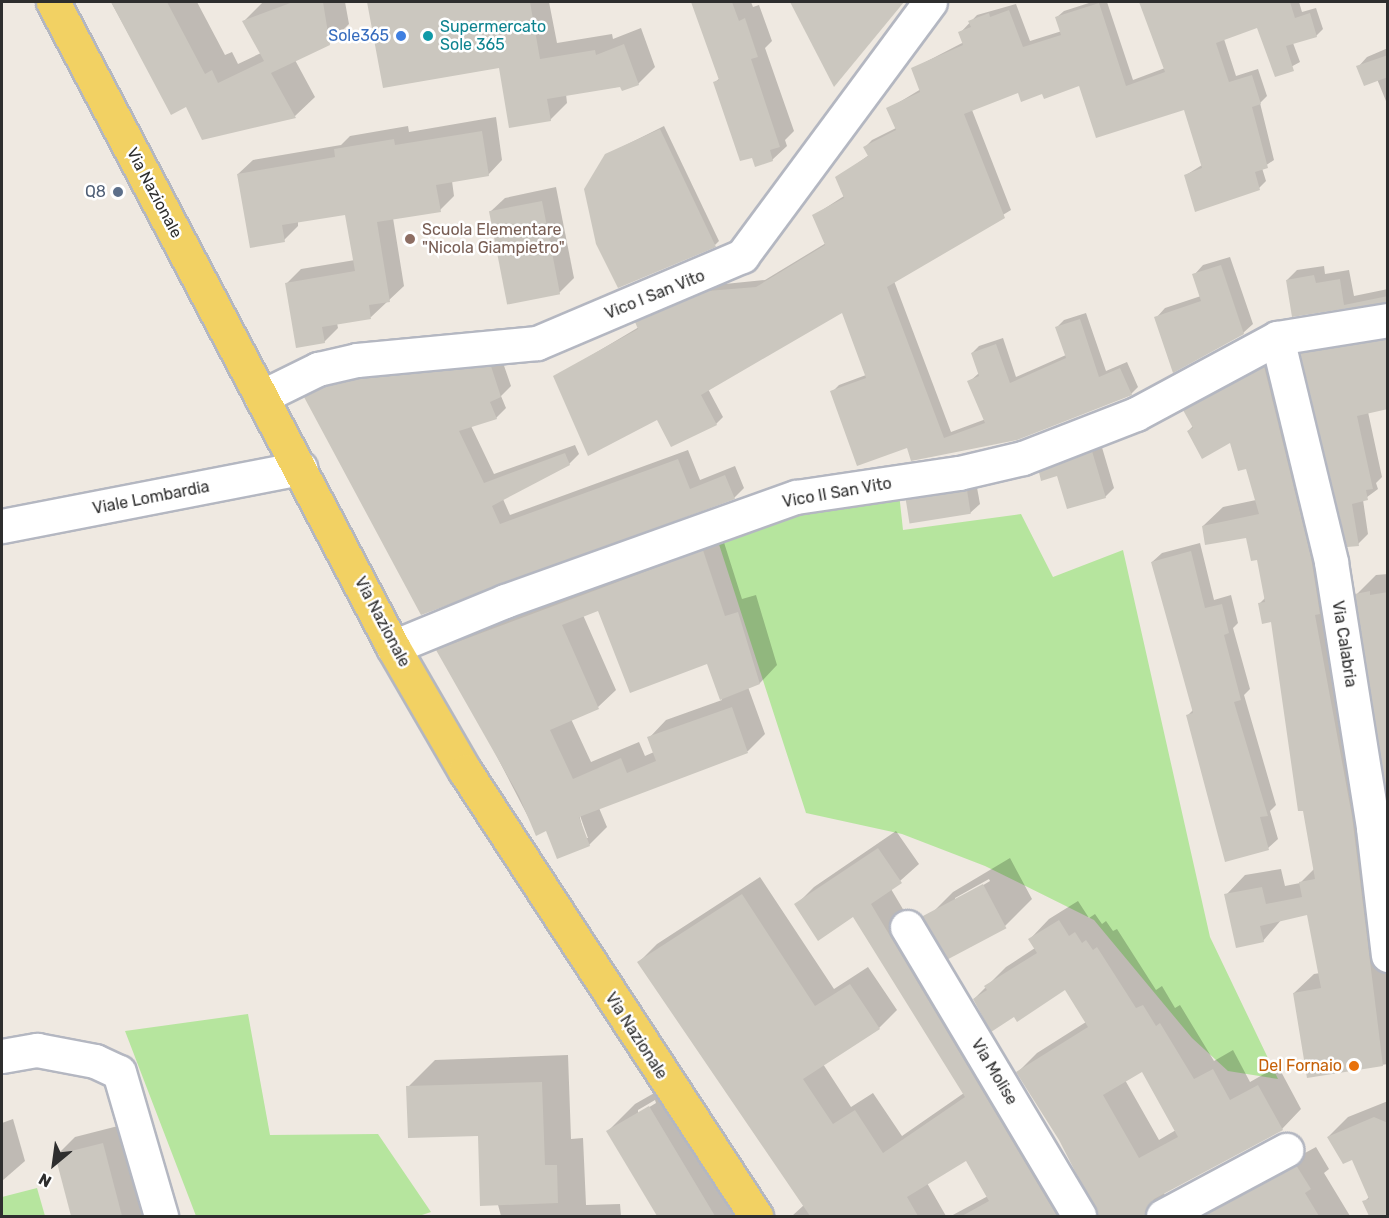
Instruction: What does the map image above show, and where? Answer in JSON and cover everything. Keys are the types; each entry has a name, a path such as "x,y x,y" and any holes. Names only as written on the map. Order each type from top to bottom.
{"main road":[{"name":"Via Nazionale","path":"53,2 393,647 483,799 756,1216"}],"street":[{"name":"Vico I San Vito","path":"261,397 318,369 357,360 537,343 742,256 930,2"},
{"name":"Vico II San Vito","path":"393,647 526,593 796,497 959,473 1023,458 1136,414 1277,338 1388,320"},
{"name":"Via Calabria","path":"1277,338 1331,562 1373,828 1388,955"},
{"name":"Viale Lombardia","path":"2,526 300,468"},
{"name":"Via Molise","path":"908,927 1079,1216"},
{"path":"2,1056 37,1050 95,1061 120,1072 161,1216"},
{"path":"1163,1216 1286,1150"}],"green space":[{"path":"899,493 903,530 1021,514 1053,577 1123,550 1210,937 1278,1079 1228,1071 1192,1038 1094,920 985,866 902,834 806,813 715,532 800,504"},
{"path":"248,1014 270,1135 378,1134 431,1212 419,1216 196,1216 125,1031"},
{"path":"37,1188 45,1216 2,1216 2,1197"}],"building":[{"path":"111,2 167,2 205,74 212,70 218,83 264,61 242,21 293,2 323,2 330,45 271,73 296,118 202,140 186,107 171,115"},
{"path":"367,2 530,2 540,59 595,50 596,55 624,44 639,85 622,91 620,87 547,99 551,121 509,128 499,68 383,88"},
{"path":"691,2 732,2 739,21 745,18 758,57 751,59 780,147 770,150 773,161 755,167 752,158 740,161 713,82 719,80"},
{"path":"790,2 904,2 834,87"},
{"path":"1139,2 1290,2 1295,18 1310,13 1317,37 1286,46 1294,71 1275,77 1257,28 1216,43 1229,82 1252,75 1261,104 1252,107 1268,168 1255,172 1260,190 1195,212 1184,175 1202,168 1184,110 1096,138 1079,86 1044,99 1042,94 1021,102 1018,93 964,114 1005,218 887,287 944,438 985,423 967,381 979,376 971,353 996,344 1010,383 1066,358 1055,327 1080,319 1099,377 1120,368 1132,395 1017,440 911,461 907,448 857,466 830,391 866,378 842,313 701,395 717,425 671,447 657,420 588,456 553,376 638,329 635,322 707,291 756,287 825,245 812,215 844,198 835,177 868,156 863,147 896,130 886,108 920,92 911,68 963,45 958,32 971,27 968,21 989,13 990,17 1009,10 1023,47 1061,35 1055,17 1099,3 1126,86 1165,72"},
{"path":"1388,55 1388,77 1364,86 1356,66"},
{"path":"660,129 716,247 618,288 596,244 584,189 605,154"},
{"path":"482,131 489,176 436,185 441,212 377,222 390,302 369,305 371,319 322,327 325,343 296,348 285,283 355,271 345,215 282,225 285,242 250,248 237,174 335,157 334,149 394,139 395,145"},
{"path":"542,201 560,294 507,305 489,211"},
{"path":"1221,265 1244,334 1173,373 1154,317 1201,301 1192,274"},
{"path":"1314,275 1316,283 1340,279 1344,305 1388,296 1388,302 1292,317 1286,280"},
{"path":"1388,339 1388,409 1357,416 1373,489 1366,490 1368,500 1352,504 1359,546 1347,547 1300,353"},
{"path":"491,366 501,397 490,402 497,419 459,431 484,483 565,453 570,465 492,506 500,524 678,459 690,489 725,475 735,499 421,615 304,397 324,387 360,379"},
{"path":"1264,366 1311,557 1320,614 1315,615 1352,816 1383,1066 1307,1078 1293,993 1321,988 1307,915 1260,926 1264,942 1236,948 1224,894 1262,887 1266,904 1302,897 1299,882 1315,879 1303,811 1298,811 1271,622 1262,624 1258,603 1265,602 1257,560 1251,561 1246,538 1205,545 1202,526 1259,514 1246,469 1238,471 1230,443 1202,459 1187,431 1193,428 1183,410"},
{"path":"1092,451 1106,498 1067,509 1057,476 1041,481 1039,472"},
{"path":"967,490 971,514 910,523 906,500"},
{"path":"703,550 725,616 738,612 760,684 720,700 707,664 630,693 598,611 562,625 599,709 550,730 573,779 621,758 627,773 656,761 647,737 732,707 748,753 579,817 590,846 557,859 546,831 536,836 519,796 436,650"},
{"path":"1191,551 1205,608 1222,604 1229,633 1224,635 1241,700 1234,702 1268,816 1260,817 1269,850 1225,862 1186,715 1193,713 1151,562"},
{"path":"1370,591 1370,595 1388,592 1388,800 1355,594"},
{"path":"878,848 902,883 871,904 1057,1216 962,1216 989,1201 966,1161 907,1197 918,1216 810,1216 637,962 742,894 815,1006 850,984 880,1029 803,1079 833,1124 855,1110 883,1153 965,1097 853,917 818,941 794,904"},
{"path":"983,884 1006,928 946,961 922,916"},
{"path":"1059,920 1069,936 1075,932 1082,943 1086,940 1093,950 1097,947 1136,1008 1143,1005 1156,1026 1160,1023 1194,1079 1213,1069 1230,1100 1258,1085 1283,1130 1154,1199 1144,1216 1098,1216 1059,1140 1016,1072 1088,1027 1065,990 1017,1022 1014,1017 991,1032 973,999 987,990 984,986 1037,953 1028,939","holes":["1142,1072 1178,1137 1139,1158 1103,1095"]},
{"path":"542,1082 545,1165 557,1165 558,1203 480,1206 478,1136 408,1138 406,1086"},
{"path":"649,1106 715,1216 657,1216 606,1131"},
{"path":"1374,1117 1388,1123 1388,1216 1369,1216 1362,1201 1369,1199 1352,1160 1343,1164 1327,1137"},
{"path":"103,1143 122,1216 71,1216 55,1155"},
{"path":"1296,1165 1311,1189 1305,1193 1319,1216 1202,1216"}],"place":[{"name":"Sole365","path":"401,36"},
{"name":"Supermercato Sole 365","path":"428,36"},
{"name":"Q8","path":"118,192"},
{"name":"Scuola Elementare \"Nicola Giampietro\"","path":"410,239"},
{"name":"Del Fornaio","path":"1354,1066"}]}
